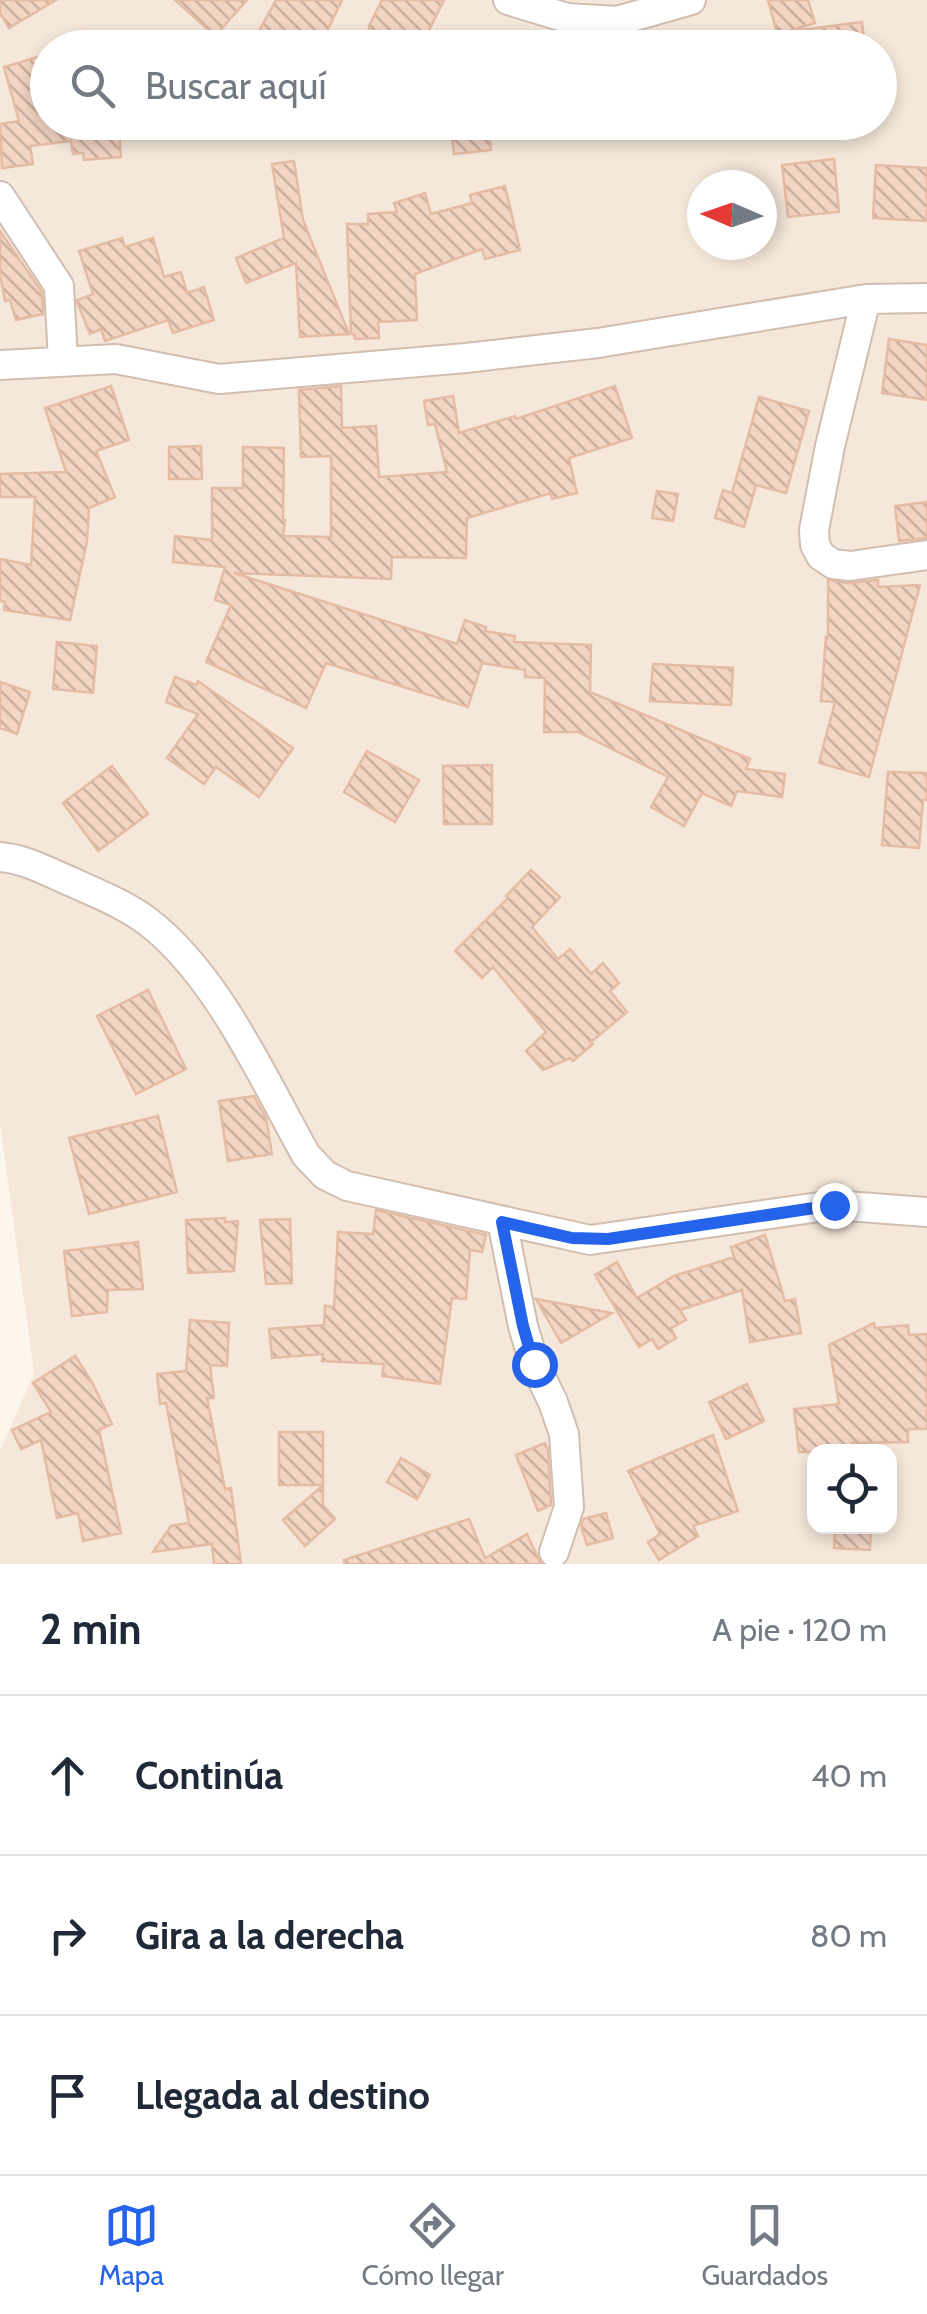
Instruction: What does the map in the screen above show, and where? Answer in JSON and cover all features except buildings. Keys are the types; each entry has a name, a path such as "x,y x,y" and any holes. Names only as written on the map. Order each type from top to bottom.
{"street":[{"path":"508,0 567,18 617,22 691,0"},
{"path":"0,196 59,286 63,361"},
{"path":"0,365 116,360 219,380 598,343 866,299 927,298"},
{"path":"866,299 830,446 814,530 815,545 833,564 850,566 927,555"},
{"path":"0,857 24,861 122,905 149,923 186,958 222,1006 306,1155 325,1175 347,1186 590,1240 834,1205 927,1212"},
{"path":"502,1222 534,1364 564,1434 569,1507 554,1552"}],"shaded area":[{"path":"0,0 927,0 927,1564 0,1564 0,1451 34,1373 0,1124"}],"route":[{"path":"534,1364 502,1222 590,1240 834,1205"}]}
